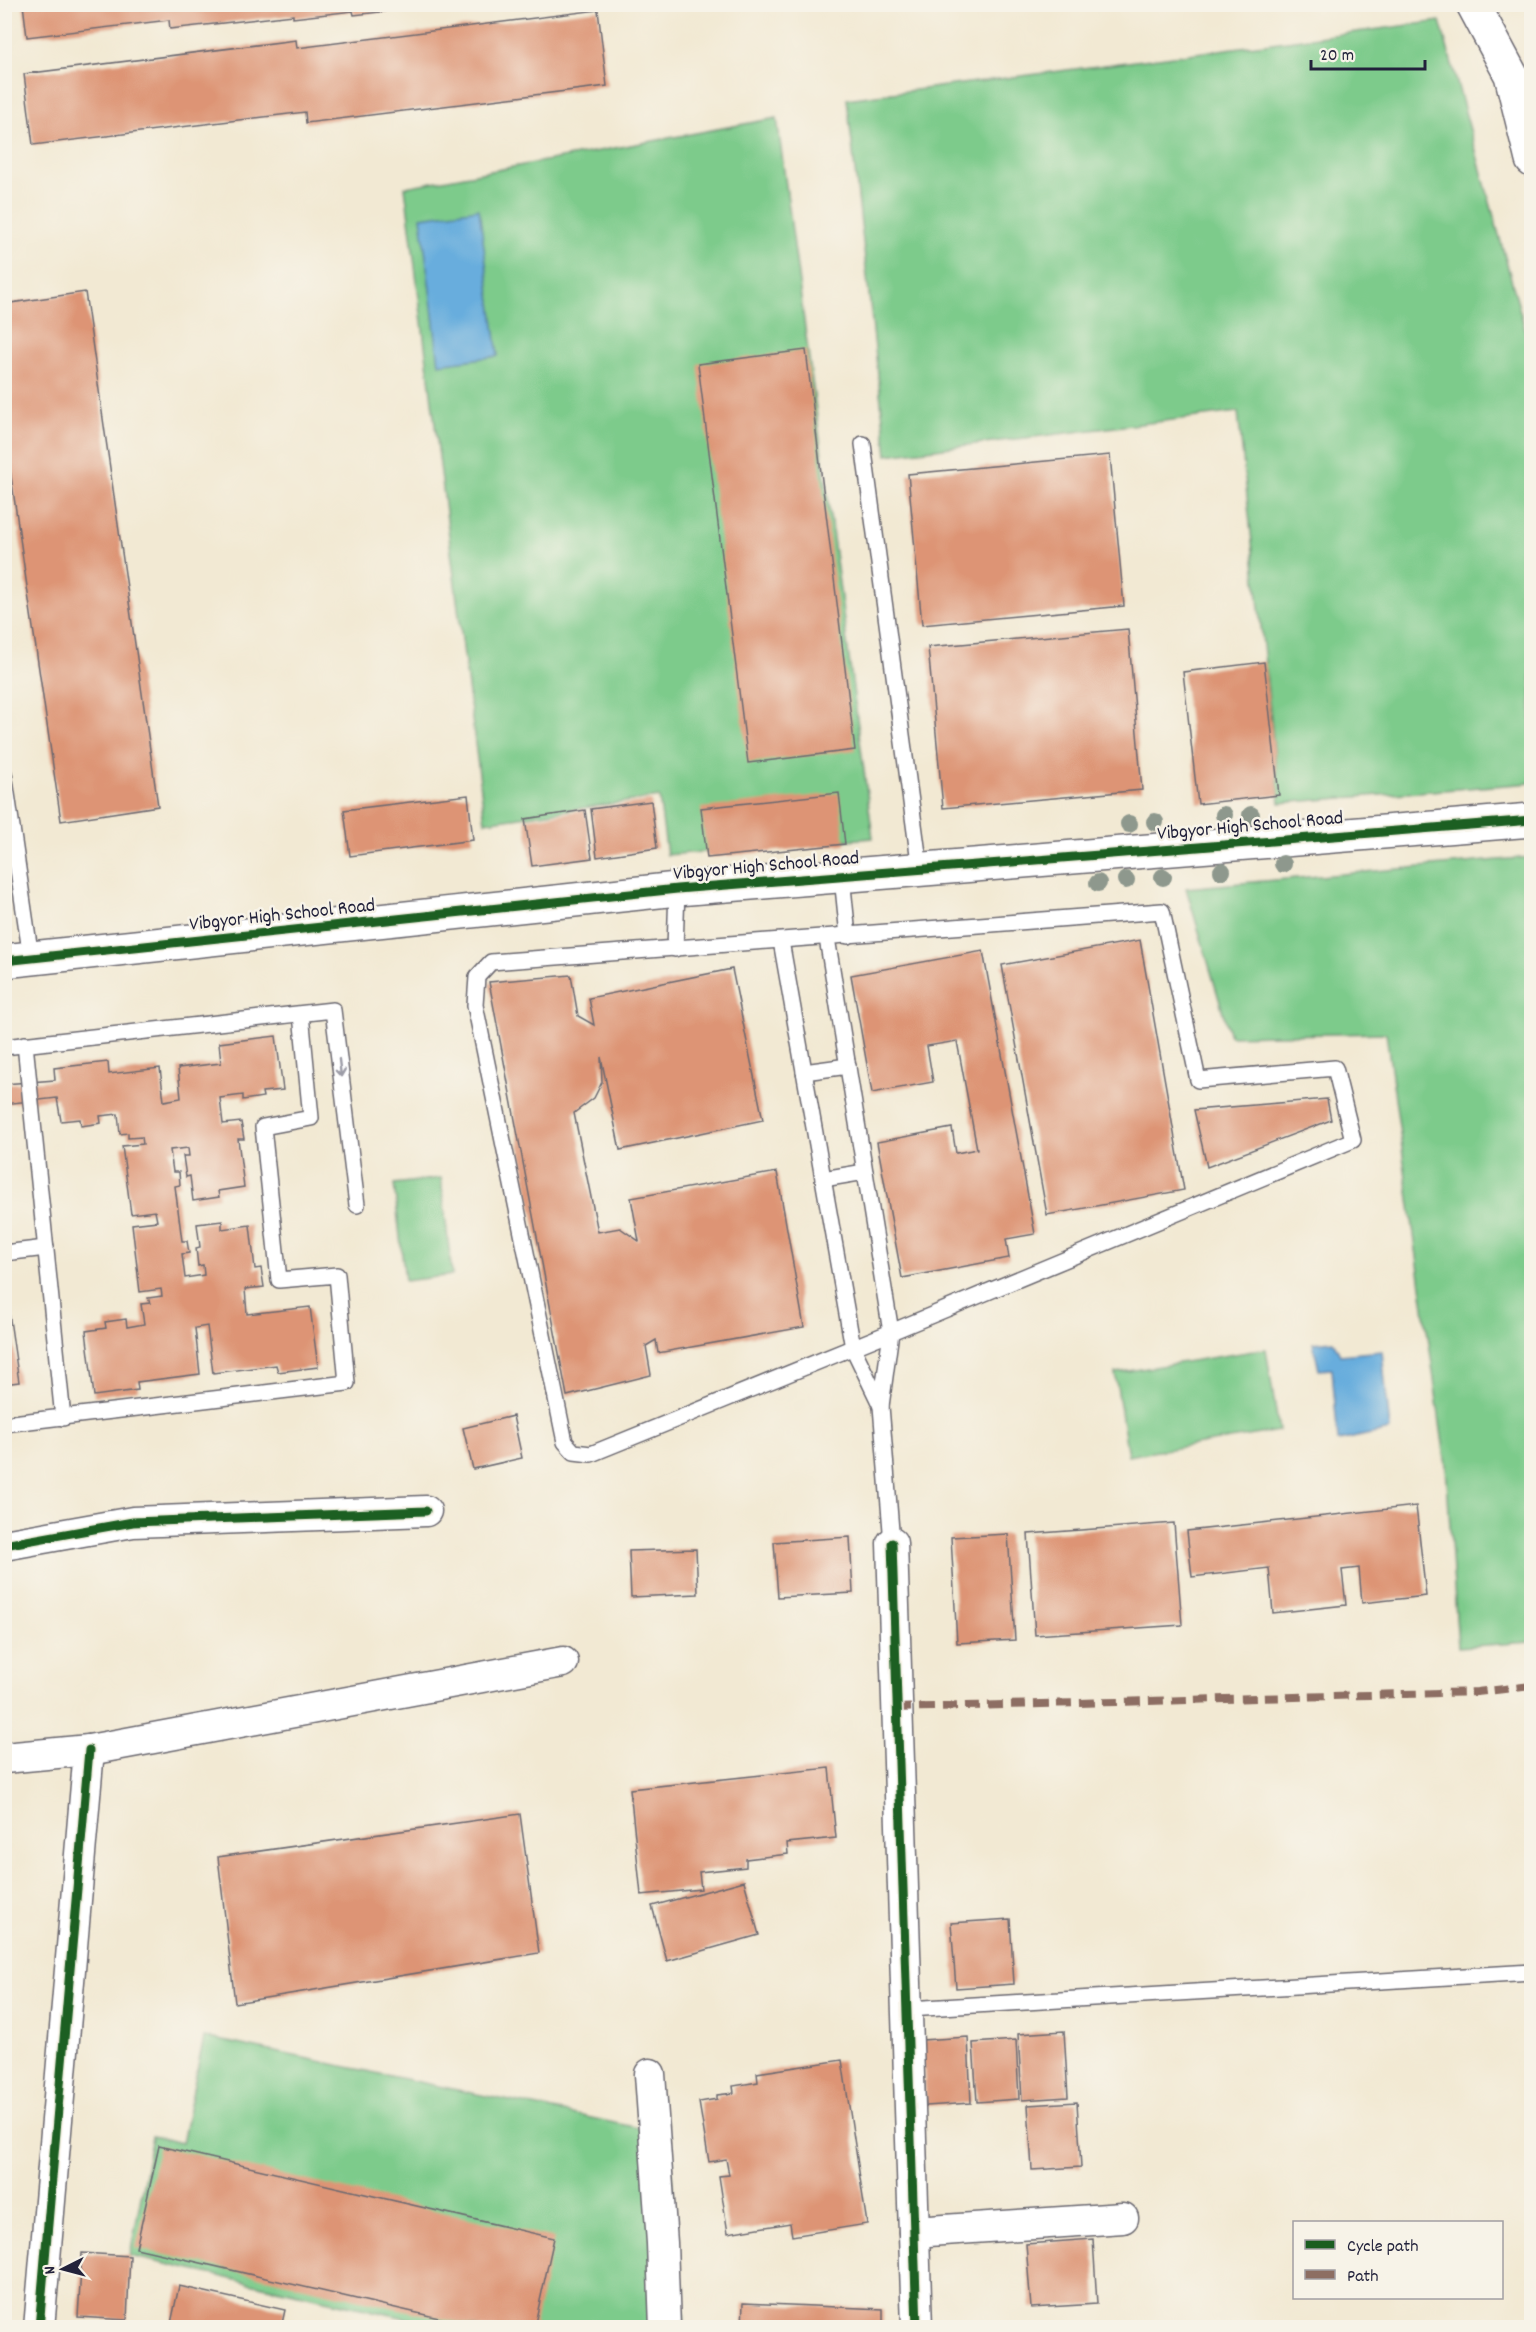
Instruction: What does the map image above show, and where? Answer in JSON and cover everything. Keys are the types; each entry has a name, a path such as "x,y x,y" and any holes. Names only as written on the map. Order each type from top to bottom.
{"street":[{"path":"1473,4 1511,75 1532,160"},
{"name":"Vibgyor High School Road","path":"18,960 677,889 1532,820"},
{"path":"4,1545 133,1522 426,1511"},
{"path":"892,1543 917,2328"},
{"path":"4,1758 89,1749 563,1662"},
{"path":"39,2328 89,1749"},
{"path":"650,2074 662,2243 664,2328"},
{"path":"914,2232 1123,2218"}],"lane":[{"path":"863,444 920,869"},
{"path":"4,772 18,960"},
{"path":"842,877 848,936"},
{"path":"675,949 677,889"},
{"path":"1162,911 1197,1080 1335,1068 1353,1140 853,1348 591,1454 574,1452 565,1442 475,1005 477,977 491,962 827,938 1162,911"},
{"path":"827,938 891,1332 881,1406 892,1543"},
{"path":"781,941 853,1348 881,1406"},
{"path":"4,1047 333,1010 357,1205"},
{"path":"4,1424 347,1383 337,1275 279,1280 263,1127 311,1118 301,1014"},
{"path":"25,1044 63,1418"},
{"path":"804,1072 848,1066"},
{"path":"823,1179 865,1173"},
{"path":"4,1253 46,1248"},
{"path":"908,2009 1532,1972"}],"green space":[{"path":"1440,21 1531,351 1531,783 1280,803 1238,412 887,455 847,99"},
{"path":"777,118 873,838 667,855 659,797 485,822 405,187"},
{"path":"1531,857 1531,1642 1458,1647 1446,1466 1386,1033 1230,1036 1186,888"},
{"path":"441,1178 452,1275 405,1281 394,1184"},
{"path":"1266,1349 1279,1431 1128,1456 1115,1373"},
{"path":"204,2037 668,2134 685,2327 445,2327 130,2256 152,2136 182,2143"}],"water":[{"path":"479,209 498,356 439,364 421,217"},
{"path":"1333,1341 1340,1355 1382,1351 1390,1430 1338,1441 1332,1369 1319,1370 1313,1343"}],"building":[{"path":"23,4 432,4 432,6 354,15 353,11 293,18 293,15 170,29 169,20 27,37"},
{"path":"598,10 607,86 306,123 305,112 33,145 24,74 296,40 297,48"},
{"path":"85,292 158,806 61,821 4,428 4,304"},
{"path":"806,350 855,750 748,763 698,364"},
{"path":"1110,455 1124,606 922,625 908,474"},
{"path":"1128,629 1142,790 943,808 928,647"},
{"path":"1264,662 1279,795 1198,804 1183,672"},
{"path":"839,793 845,844 707,858 701,808"},
{"path":"468,795 473,840 350,856 344,810"},
{"path":"651,801 657,848 597,857 591,809"},
{"path":"585,810 592,858 532,866 525,819"},
{"path":"1140,940 1184,1190 1047,1215 1002,965"},
{"path":"983,951 1035,1234 1006,1239 1009,1258 902,1278 877,1142 952,1128 956,1153 977,1149 957,1041 927,1046 933,1082 872,1093 851,975"},
{"path":"732,969 763,1120 620,1150 601,1057 602,1082 594,1098 574,1113 598,1232 620,1228 639,1241 631,1198 777,1172 804,1327 658,1353 656,1340 646,1346 651,1375 567,1396 489,982 571,975 578,1016 594,1025 589,998"},
{"path":"276,1036 283,1090 262,1092 263,1097 243,1100 243,1095 220,1098 223,1124 241,1122 244,1139 238,1139 244,1187 218,1191 219,1197 193,1201 190,1176 186,1177 183,1156 189,1156 188,1148 170,1150 173,1172 179,1172 180,1185 175,1186 182,1241 187,1241 189,1253 182,1254 185,1278 204,1275 203,1265 198,1266 196,1248 200,1247 197,1224 222,1221 222,1229 250,1225 255,1269 261,1268 264,1287 245,1289 247,1314 310,1307 318,1367 278,1372 276,1365 213,1373 207,1326 195,1328 200,1374 137,1382 138,1390 94,1396 86,1331 106,1328 105,1322 126,1319 127,1327 144,1324 141,1304 150,1303 148,1298 162,1296 161,1289 140,1292 132,1224 157,1221 155,1211 131,1214 122,1146 143,1144 142,1137 128,1138 128,1133 120,1134 118,1114 100,1116 101,1123 81,1126 80,1119 61,1121 57,1098 4,1104 4,1084 55,1080 54,1068 108,1062 109,1074 160,1068 164,1101 181,1098 178,1068 221,1063 219,1043"},
{"path":"1327,1099 1331,1120 1207,1167 1194,1110"},
{"path":"4,1278 19,1382 4,1384"},
{"path":"513,1416 522,1458 473,1469 463,1428"},
{"path":"1416,1506 1426,1596 1362,1603 1359,1568 1342,1570 1346,1605 1273,1613 1269,1568 1192,1577 1187,1531"},
{"path":"1174,1523 1182,1625 1035,1635 1028,1534"},
{"path":"1008,1534 1015,1640 957,1643 951,1537"},
{"path":"850,1537 853,1593 778,1597 774,1542"},
{"path":"696,1549 698,1594 631,1597 629,1551"},
{"path":"829,1768 836,1838 787,1843 788,1854 746,1859 746,1867 699,1872 701,1889 641,1895 630,1789"},
{"path":"520,1814 539,1953 235,2003 218,1857"},
{"path":"744,1881 759,1935 667,1961 652,1906"},
{"path":"1010,1919 1014,1984 956,1988 951,1923"},
{"path":"1064,2031 1068,2097 1022,2100 1018,2034"},
{"path":"968,2037 971,2103 926,2106 922,2040"},
{"path":"1016,2040 1019,2099 977,2102 973,2043"},
{"path":"842,2060 867,2224 792,2236 790,2223 728,2233 719,2176 729,2175 726,2159 709,2162 699,2102 717,2099 717,2095 734,2093 733,2086 758,2082 757,2073"},
{"path":"1077,2102 1081,2167 1032,2170 1028,2105"},
{"path":"159,2146 554,2238 534,2328 482,2328 136,2248"},
{"path":"1093,2239 1097,2304 1031,2308 1026,2244"},
{"path":"82,2253 130,2256 127,2320 78,2317"},
{"path":"179,2286 285,2310 281,2328 170,2328"},
{"path":"743,2303 883,2309 883,2328 742,2328"},
{"path":"78,2323 124,2326 124,2328 78,2328"}],"marked path":[{"path":"896,1708 1477,1692 1532,1686"}],"cycle path":[{"path":"4,961 677,889 1532,820"},
{"path":"4,1545 133,1522 426,1511"},
{"path":"892,1543 917,2328"},
{"path":"39,2328 89,1750"}]}
